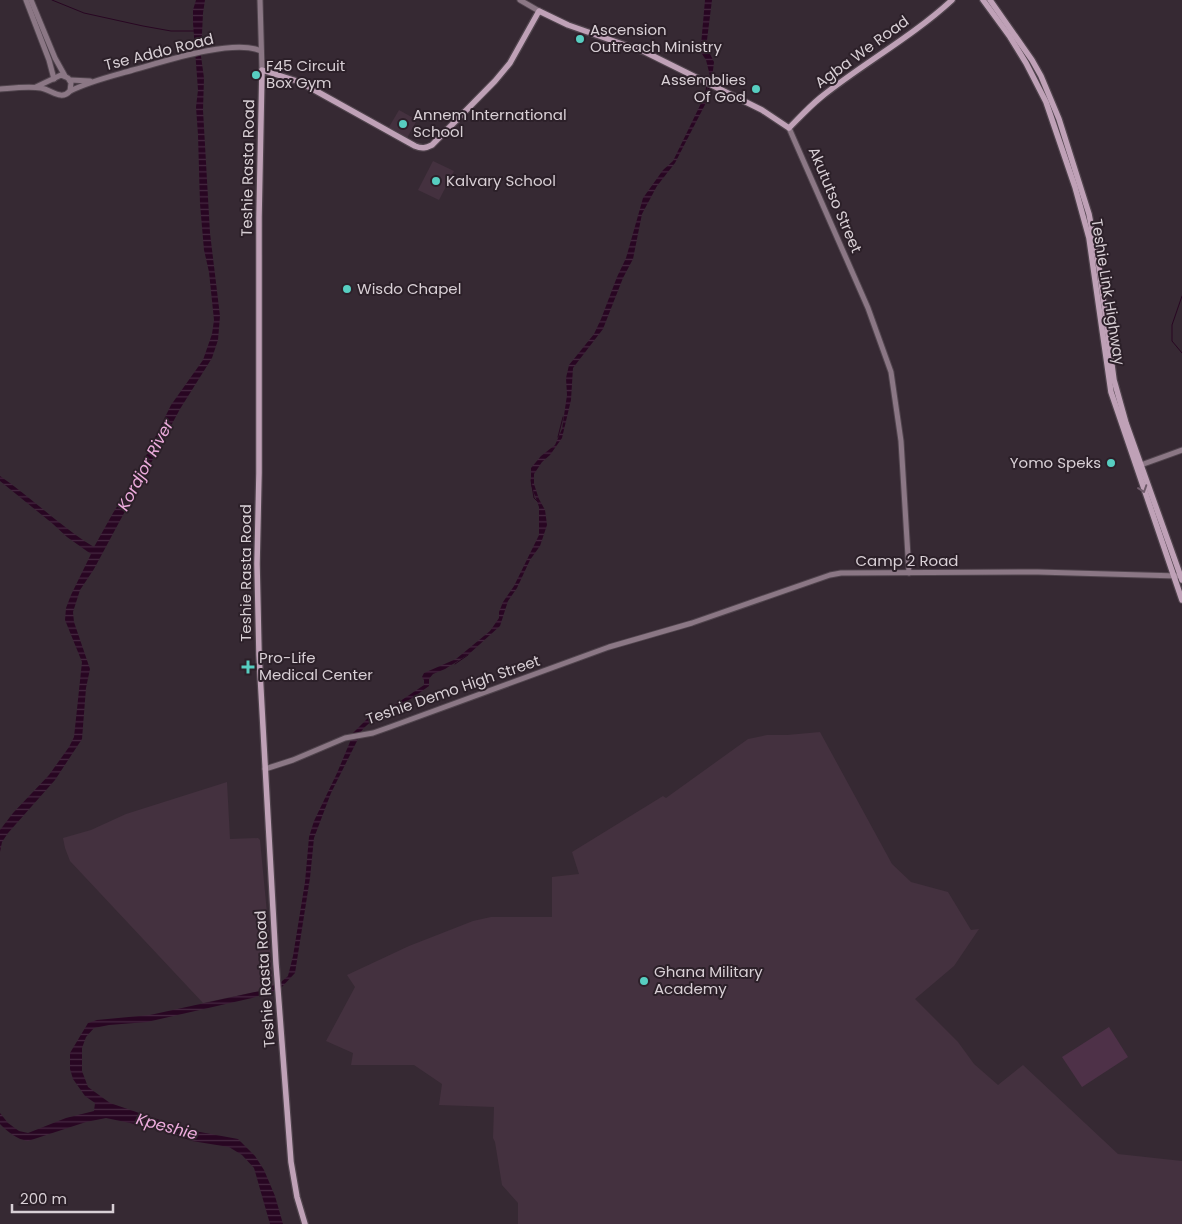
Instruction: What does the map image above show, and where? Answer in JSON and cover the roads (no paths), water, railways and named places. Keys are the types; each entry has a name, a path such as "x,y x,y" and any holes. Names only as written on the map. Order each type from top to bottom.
{"main road":[{"name":"Agba We Road","path":"789,128 820,98 916,29 952,0"},
{"name":"Teshie Link Highway","path":"983,0 1022,57 1046,102 1075,187 1089,238 1111,392 1181,578"},
{"name":"Teshie Link Highway","path":"990,0 1019,40 1041,76 1078,179 1089,214 1099,267 1114,380 1138,466 1182,600"},
{"path":"262,70 300,82 415,146 426,148 498,78 517,52 539,11 568,24 628,45 762,110 789,128"},
{"name":"Teshie Rasta Road","path":"262,70 259,217 257,564 259,654 278,987 291,1162 297,1197 305,1224"}],"street":[{"path":"26,0 49,60 53,80 51,87 54,93"},
{"path":"31,0 55,58 72,87 64,96 61,96 36,87"},
{"path":"260,0 262,70"},
{"path":"520,0 539,11"},
{"name":"Tse Addo Road","path":"70,91 93,82 190,54 248,48 262,51"},
{"path":"0,89 36,87 53,80 57,76 67,78"},
{"name":"Tse Addo Road","path":"67,78 93,82"},
{"name":"Akututso Street","path":"789,128 868,308 891,372 901,441 910,573"},
{"path":"1138,466 1182,450"},
{"name":"Camp 2 Road","path":"650,636 840,573 1038,572 1174,576 1181,578"},
{"name":"Teshie Demo High Street","path":"265,769 353,736 373,733 390,727 609,647 650,636"}],"water":[{"name":"Kordjor River","path":"196,0 205,0 201,56 204,78 203,110 210,233 220,316 218,340 212,358 180,409 94,569 80,590 73,612 74,622 90,669 86,688 82,739 55,780 8,833 2,842 0,852 0,830 13,813 49,775 74,737 82,662 65,620 66,608 91,554 67,537 0,481 0,476 70,531 94,547 135,478 171,405 203,360 212,334 214,320 209,272 204,250 200,204 196,107 198,90 193,23 193,10"},
{"path":"705,0 712,0 707,40 714,62 710,95 675,163 657,186 642,214 633,259 623,278 603,329 573,368 571,400 562,438 534,474 534,484 545,510 547,525 540,546 530,560 517,588 508,601 500,626 469,654 433,674 429,679 429,686 371,722 360,733 353,733 370,716 390,708 424,685 422,677 424,673 456,659 490,631 499,618 503,602 514,586 539,535 539,507 531,485 531,468 541,456 555,445 562,429 567,395 566,378 569,365 594,334 601,319 626,258 643,198 663,170 673,161 707,91 710,76 706,60 702,54 701,45"},
{"name":"Kpeshie","path":"352,737 359,737 331,793 314,838 310,878 295,973 280,989 252,998 147,1022 94,1028 86,1037 82,1048 82,1071 88,1087 110,1103 189,1130 238,1139 255,1156 264,1170 275,1196 283,1224 270,1224 254,1168 242,1155 229,1147 192,1141 159,1129 106,1118 86,1122 28,1141 16,1137 6,1130 0,1124 0,1113 8,1123 19,1131 28,1133 66,1118 94,1111 95,1103 85,1096 73,1079 70,1069 70,1053 88,1023 97,1020 150,1015 260,991 281,982 288,976 305,882 309,837 314,821"}],"waterway":[{"path":"52,0 84,13 143,26 171,31 194,31"},
{"path":"705,95 707,86"},
{"path":"1182,296 1172,325 1172,341 1182,353"},
{"path":"558,437 563,417"},
{"path":"531,480 534,498 538,502"},
{"path":"455,664 468,655"}],"place":[{"name":"Ascension Outreach Ministry","path":"580,39"},
{"name":"F45 Circuit Box Gym","path":"256,75"},
{"name":"Assemblies Of God","path":"756,89"},
{"name":"Annem International School","path":"403,124"},
{"name":"Kalvary School","path":"436,181"},
{"name":"Wisdo Chapel","path":"347,289"},
{"name":"Yomo Speks","path":"1111,463"},
{"name":"Pro-Life Medical Center","path":"248,667"},
{"name":"Ghana Military Academy","path":"644,981"}]}
